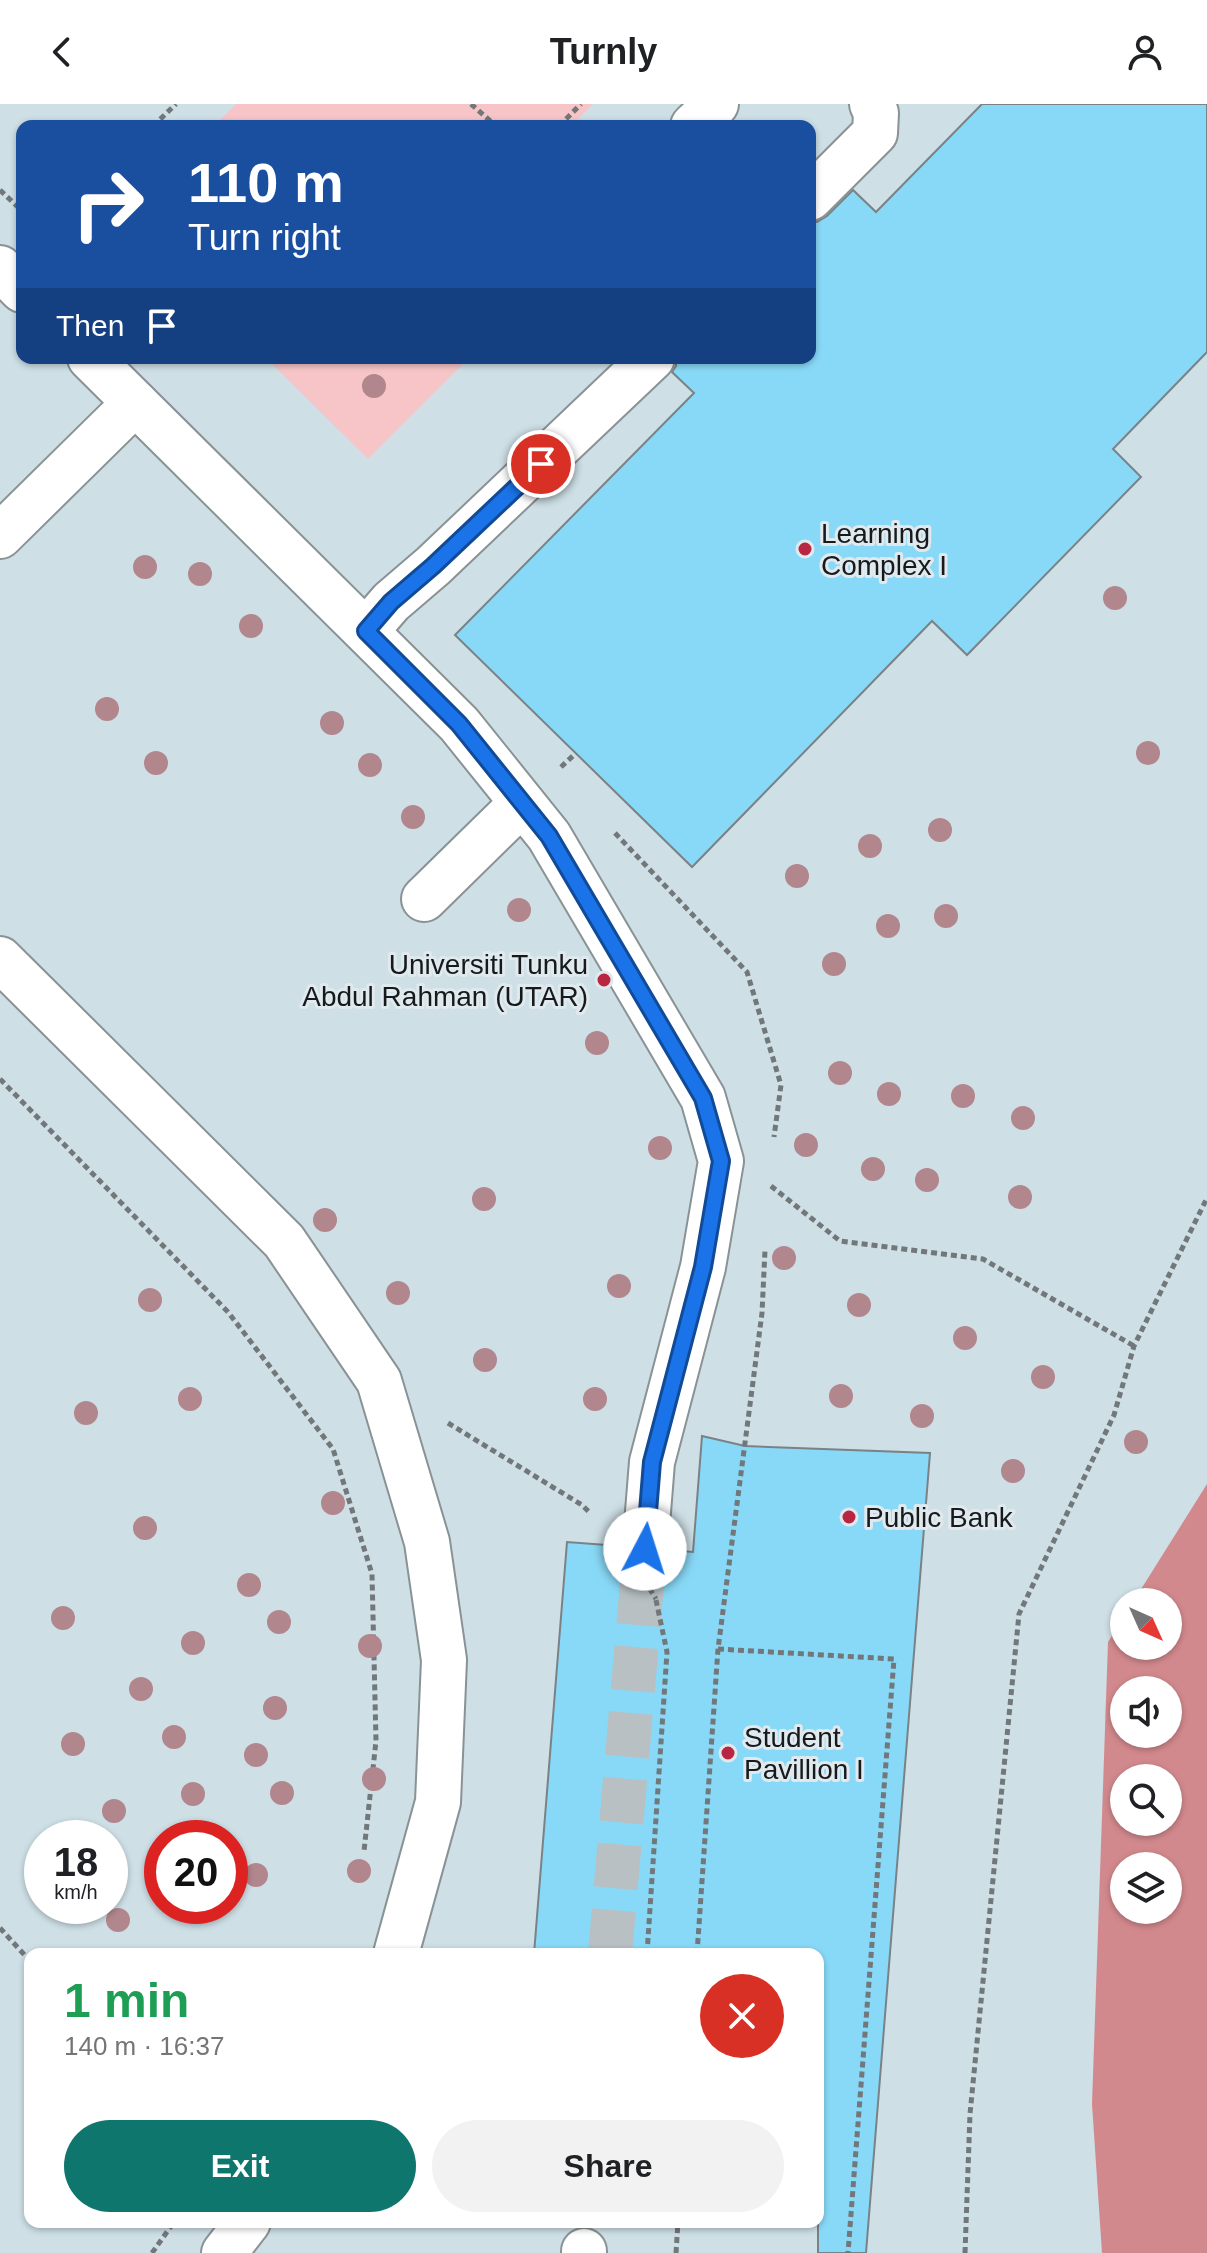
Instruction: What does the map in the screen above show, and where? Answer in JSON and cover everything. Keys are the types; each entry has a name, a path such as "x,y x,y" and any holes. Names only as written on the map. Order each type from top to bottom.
{"street":[{"path":"699,120 716,104"},
{"path":"816,192 875,133 876,113 872,104"},
{"path":"0,268 16,284"},
{"path":"96,364 459,724 549,836 703,1098 721,1161 703,1267 652,1462 627,1543"},
{"path":"366,631 391,602 433,566 645,364"},
{"path":"0,536 135,403"},
{"path":"424,899 522,803"},
{"path":"0,959 284,1241 379,1381 427,1542 444,1660 438,1802 398,1948"},
{"path":"224,2253 243,2228"}],"path":[{"path":"159,120 176,104"},
{"path":"471,104 489,120"},
{"path":"565,120 581,104"},
{"path":"0,190 16,205"},
{"path":"0,1079 228,1312 333,1449 372,1574 376,1741 363,1863"},
{"path":"768,1183 840,1241 983,1259 1134,1346"},
{"path":"965,2253 970,2114 1019,1614 1114,1415 1134,1346 1207,1198"},
{"path":"441,1418 582,1505 592,1515"},
{"path":"697,1948 718,1649 745,1447"},
{"path":"627,1543 656,1599 667,1652 647,1948"},
{"path":"718,1649 894,1659 848,2253"},
{"path":"0,1928 24,1954"},
{"path":"152,2253 170,2228"},
{"path":"676,2253 678,2228"}],"shaded area":[{"name":"Universiti Tunku Abdul Rahman (UTAR)","path":"0,104 1207,104 1207,2253 0,2253"},
{"path":"236,104 593,104 577,120 220,120"},
{"path":"272,364 463,364 368,459"},
{"path":"1207,1484 1207,2253 1102,2253 1092,2104 1110,1639 1110,1660 1182,1660 1182,1588 1142,1588"}],"building":[{"name":"Learning Complex I","path":"982,104 1207,104 1207,352 1113,449 1141,477 967,655 932,621 692,867 455,635 694,393 672,372 676,364 816,364 816,222 827,216 853,190 876,212"},
{"name":"Student Pavillion I","path":"702,1436 745,1446 930,1453 866,2253 818,2253 818,2228 824,2228 824,1948 534,1948 567,1542 620,1546 623,1560 630,1569 642,1574 656,1571 666,1562 670,1550 693,1552"}],"tunnel":[{"path":"611,1948 645,1549"}],"place":[{"name":"Learning Complex I","path":"805,549"},
{"name":"Universiti Tunku Abdul Rahman (UTAR)","path":"604,980"},
{"name":"Public Bank","path":"849,1517"},
{"name":"Student Pavillion I","path":"728,1753"}],"route":[{"path":"541,464 391,602 366,631 459,724 549,836 703,1098 721,1161 703,1267 652,1462 645,1549"}]}
